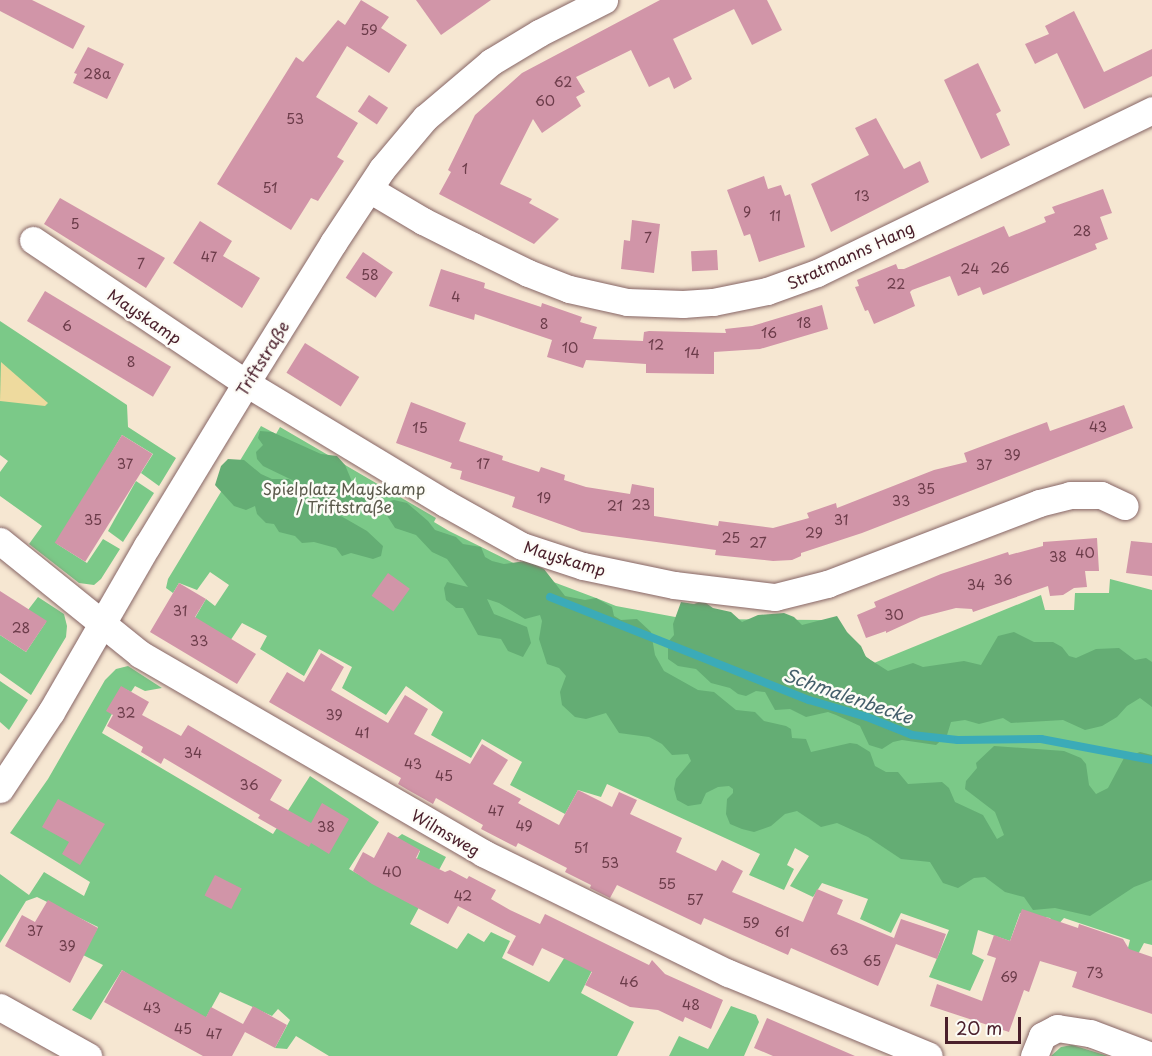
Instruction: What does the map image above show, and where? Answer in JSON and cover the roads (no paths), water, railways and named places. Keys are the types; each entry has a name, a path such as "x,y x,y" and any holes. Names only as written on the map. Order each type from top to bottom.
{"street":[{"name":"Triftstraße","path":"0,789 51,712 246,383 369,189 412,132 469,79 513,47 604,0"},
{"name":"Stratmanns Hang","path":"369,189 453,237 528,273 569,289 627,302 674,304 713,302 767,291 817,273 1152,110"},
{"name":"Mayskamp","path":"33,240 246,383 445,503 522,546 583,566 674,585 775,597 807,590 1039,503 1070,495 1101,495 1125,506"},
{"name":"Wilmsweg","path":"0,541 140,654 483,853 728,973 929,1056"},
{"path":"0,1007 88,1056"},
{"path":"1034,1056 1042,1036 1057,1028 1090,1033 1151,1056"}],"waterway":[{"name":"Schmalenbecke","path":"550,597 809,700 867,717 912,735 958,740 1041,739 1152,760"}],"park label":[{"name":"Spielplatz Mayskamp / Triftstraße","path":"344,497"}]}
